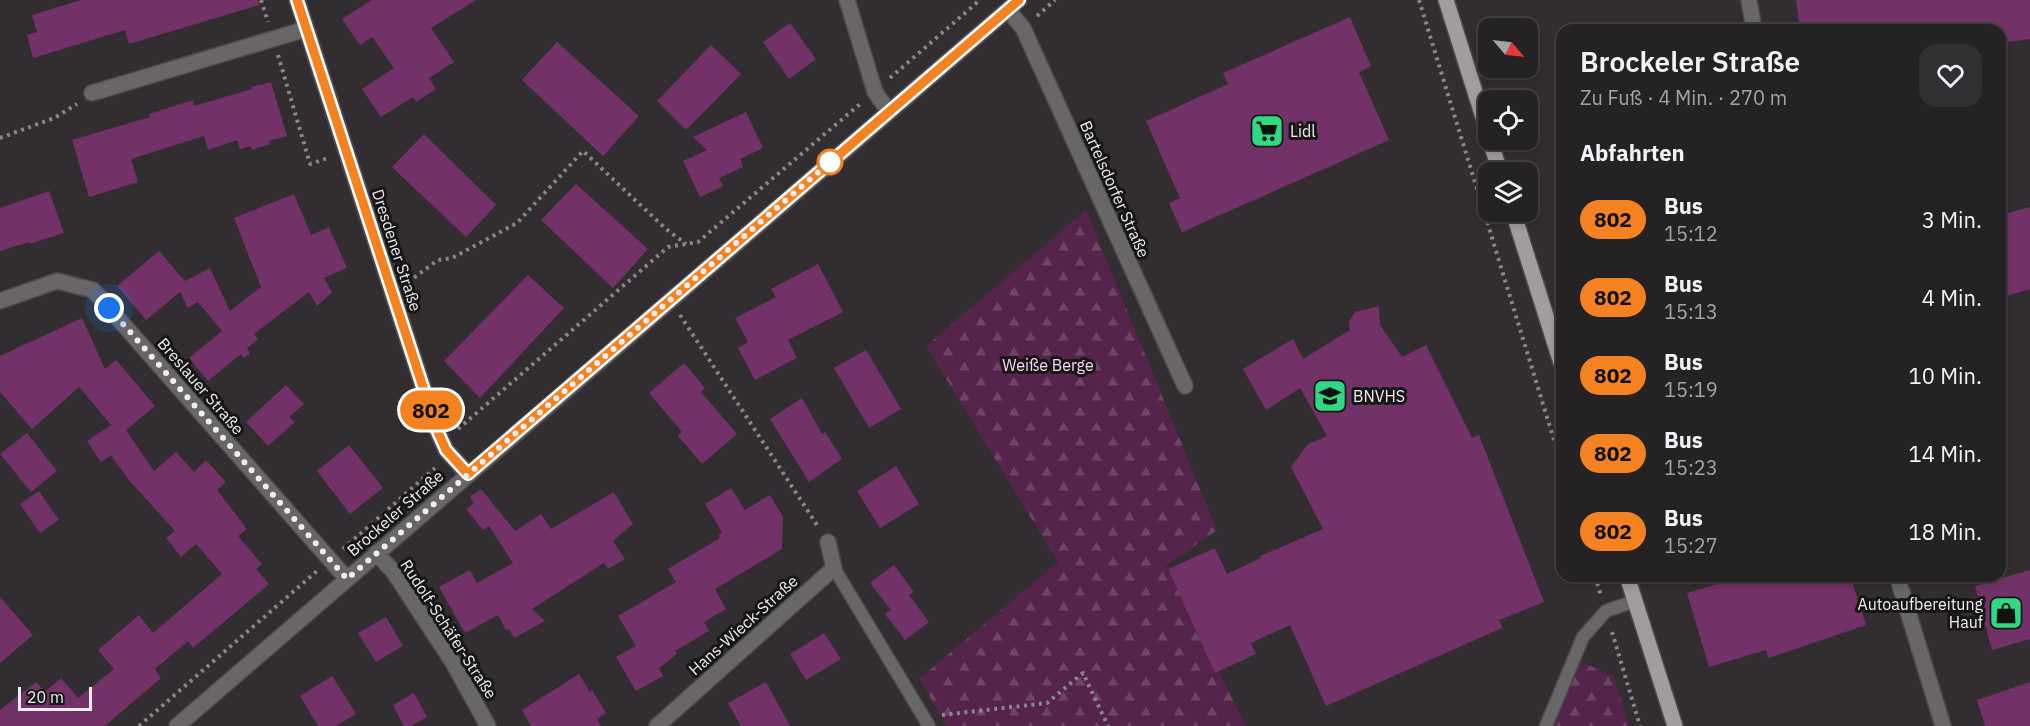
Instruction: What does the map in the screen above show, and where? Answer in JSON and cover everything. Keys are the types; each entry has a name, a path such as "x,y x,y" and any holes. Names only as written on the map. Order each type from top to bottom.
{"main road":[{"path":"1446,0 1478,101"},
{"path":"1516,222 1556,347"},
{"path":"1630,582 1675,726"}],"street":[{"name":"Dresdener Straße","path":"297,0 437,430 446,450 468,474"},
{"path":"847,0 875,92 889,112"},
{"path":"1749,0 1753,24"},
{"name":"Brockeler Straße","path":"177,726 1014,5"},
{"name":"Bartelsdorfer Straße","path":"1014,5 1185,386"},
{"path":"92,93 306,29"},
{"name":"Breslauer Straße","path":"0,301 57,281 93,290 347,579"},
{"path":"828,542 834,568"},
{"name":"Rudolf-Schäfer-Straße","path":"376,553 393,570 452,661 488,726"},
{"name":"Hans-Wieck-Straße","path":"657,726 834,568"},
{"path":"1899,582 1943,726"}],"lane":[{"path":"834,568 926,721"},
{"path":"1546,726 1583,637 1606,611 1635,601"}],"path":[{"path":"261,0 310,164 330,157"},
{"path":"458,430 668,247 698,242 980,0"},
{"path":"1419,0 1556,446"},
{"path":"0,138 54,118 92,93"},
{"path":"391,289 412,280 438,260 452,258 517,223 583,151 666,229 687,245"},
{"path":"670,300 828,542"},
{"path":"139,726 435,468"},
{"path":"1597,582 1640,726"},
{"path":"926,721 1047,703 1083,673 1108,726"}],"green space":[{"name":"Weiße Berge","path":"1086,210 1217,530 1166,566 1246,726 947,726 919,679 1058,562 926,346"},
{"path":"1581,662 1614,676 1629,726 1554,726"}],"building":[{"path":"81,0 258,0 259,5 129,44 125,30 33,58 27,35 37,32 32,15"},
{"path":"372,0 476,0 431,28 454,62 429,78 436,89 416,102 413,97 381,117 362,89 394,68 372,37 360,45 342,19"},
{"path":"1796,0 2030,0 2030,39 2006,42 2006,24 1799,24"},
{"name":"Lidl","path":"1350,17 1371,66 1359,72 1389,140 1182,232 1169,203 1180,198 1146,121 1228,84 1223,73"},
{"path":"790,23 816,59 789,79 763,42"},
{"path":"557,42 639,116 603,156 522,80"},
{"path":"711,45 741,74 686,130 657,101"},
{"path":"271,82 287,136 269,141 270,144 252,150 251,146 240,149 237,140 208,150 204,136 131,159 138,182 89,197 72,140 150,117 149,114 193,100 194,106"},
{"path":"746,112 763,148 740,159 743,167 719,178 723,186 700,197 683,161 707,150 693,137"},
{"path":"424,134 496,205 466,237 392,167"},
{"path":"576,184 648,249 613,288 541,220"},
{"path":"49,191 64,233 0,251 0,208"},
{"path":"294,194 311,235 329,227 347,268 324,278 332,292 317,306 309,292 254,334 258,339 247,348 250,354 244,358 241,354 208,381 189,358 222,331 198,302 188,308 180,292 146,320 117,286 159,251 185,281 210,268 230,311 261,287 234,218"},
{"path":"2030,207 2030,289 2006,296 2006,213"},
{"path":"818,264 843,312 788,340 797,358 755,380 738,348 748,342 735,318 776,297 771,289"},
{"path":"528,275 564,308 480,398 444,361"},
{"path":"1379,306 1380,325 1402,357 1426,345 1472,438 1479,435 1544,602 1499,620 1502,628 1326,706 1290,625 1251,643 1256,654 1215,673 1168,569 1215,548 1227,574 1261,558 1260,556 1323,529 1291,467 1308,444 1327,436 1300,388 1266,410 1243,369 1293,339 1303,359 1350,330 1349,321 1355,312"},
{"path":"82,318 105,369 116,360 155,406 126,430 154,471 176,452 194,472 206,460 226,482 217,490 247,529 238,536 262,564 256,569 269,584 193,648 188,641 155,669 161,678 105,726 0,726 0,710 36,682 45,692 61,678 78,698 114,669 98,650 139,615 153,633 222,574 196,544 181,557 166,538 175,531 128,479 111,455 101,462 87,441 111,425 79,387 32,429 0,392 0,356"},
{"path":"866,350 901,409 869,428 834,368"},
{"path":"684,363 705,388 701,392 737,434 702,464 678,436 682,432 649,393"},
{"path":"286,385 304,404 289,417 295,422 268,446 246,422"},
{"path":"802,398 822,434 825,432 842,459 809,482 770,419"},
{"path":"27,433 57,471 31,492 0,454"},
{"path":"349,445 383,488 350,514 317,471"},
{"path":"896,466 919,504 880,528 857,491"},
{"path":"731,488 745,510 770,495 783,517 782,549 715,589 726,609 704,622 709,631 675,651 677,654 659,668 663,676 636,691 616,657 636,646 618,616 676,582 668,569 720,538 718,535 722,532 705,504"},
{"path":"481,489 515,531 541,514 551,529 614,492 633,524 613,541 625,559 608,569 604,563 532,609 545,621 514,638 509,629 506,630 498,615 465,633 439,587 470,570 477,583 513,563 489,526 483,530 466,509 474,503 470,497"},
{"path":"39,491 59,520 40,533 20,504"},
{"path":"894,565 914,592 909,595 929,622 905,640 885,614 891,610 870,583"},
{"name":"Autoaufbereitung Hauf","path":"2030,570 2030,639 1992,650 1975,586 1989,582 2006,582 2006,577"},
{"path":"1724,582 1852,582 1866,625 1768,658 1766,650 1709,667 1687,593"},
{"path":"0,597 33,635 0,663"},
{"path":"386,617 403,646 376,662 358,633"},
{"path":"824,633 841,659 806,680 790,654"},
{"path":"579,674 606,713 597,719 601,726 531,726 522,710"},
{"path":"332,676 356,714 336,726 318,726 300,696"},
{"path":"766,682 790,726 741,726 728,703"},
{"path":"2030,682 2030,726 1985,726 1977,700"},
{"path":"414,693 427,717 411,726 404,726 393,705"}],"bus line":[{"name":"802","path":"297,0 437,430 446,450 468,474 1019,0"}],"place":[{"name":"Lidl","path":"1267,131"},
{"name":"BNVHS","path":"1330,396"},
{"name":"Autoaufbereitung Hauf","path":"2006,613"}],"route":[{"path":"109,308 347,579 830,162"}]}
